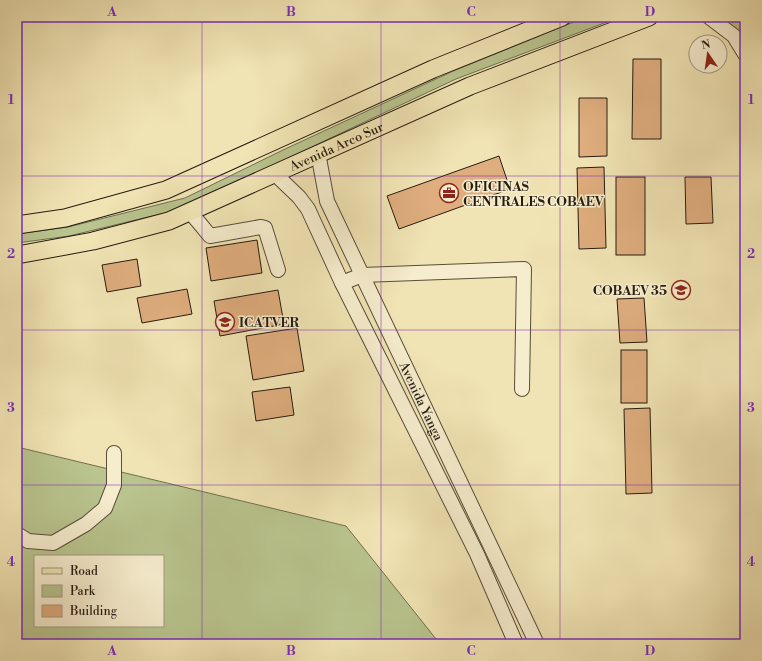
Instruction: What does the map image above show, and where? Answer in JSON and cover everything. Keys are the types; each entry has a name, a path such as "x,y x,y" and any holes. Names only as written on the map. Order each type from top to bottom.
{"main road":[{"path":"17,224 65,218 166,190 432,69 562,17"},
{"name":"Avenida Arco Sur","path":"17,255 93,241 169,221 470,86 649,17"}],"street":[{"path":"709,17 734,36 745,54"},
{"name":"Avenida Yanga","path":"318,153 328,201 537,644"},
{"name":"Avenida Yanga","path":"275,174 299,197 308,208 342,283 477,554 516,644"},
{"path":"308,208 328,201"},
{"path":"190,212 210,236 261,227 265,228 278,270"},
{"path":"342,283 362,275 524,269 522,389"},
{"path":"17,534 28,541 53,543 86,524 104,508 114,485 114,454"}],"green space":[{"path":"586,17 620,17 456,79 169,212 69,236 17,243 17,234 68,227 185,198 283,150 451,72"},
{"path":"712,17 745,17 745,41"},
{"path":"17,447 346,526 440,644 17,644"}],"building":[{"path":"633,59 661,59 661,139 632,139"},
{"path":"579,98 607,98 607,156 579,157"},
{"name":"OFICINAS CENTRALES COBAEV","path":"499,156 510,189 399,229 387,196"},
{"path":"604,167 606,248 579,249 577,168"},
{"path":"616,177 645,177 645,255 616,255"},
{"path":"685,177 711,177 713,223 686,224"},
{"path":"257,240 262,273 211,281 206,248"},
{"path":"137,259 141,286 107,292 102,265"},
{"path":"187,289 192,314 142,323 137,298"},
{"path":"278,290 284,324 220,336 214,301"},
{"path":"644,298 647,342 620,343 617,299"},
{"path":"297,328 304,371 253,380 246,336"},
{"path":"621,350 647,350 647,403 621,403"},
{"path":"290,387 294,415 256,421 252,392"},
{"path":"650,408 652,493 626,494 624,409"}],"place":[{"name":"OFICINAS CENTRALES COBAEV","path":"449,193"},
{"name":"COBAEV 35","path":"681,290"},
{"name":"ICATVER","path":"225,322"}]}
